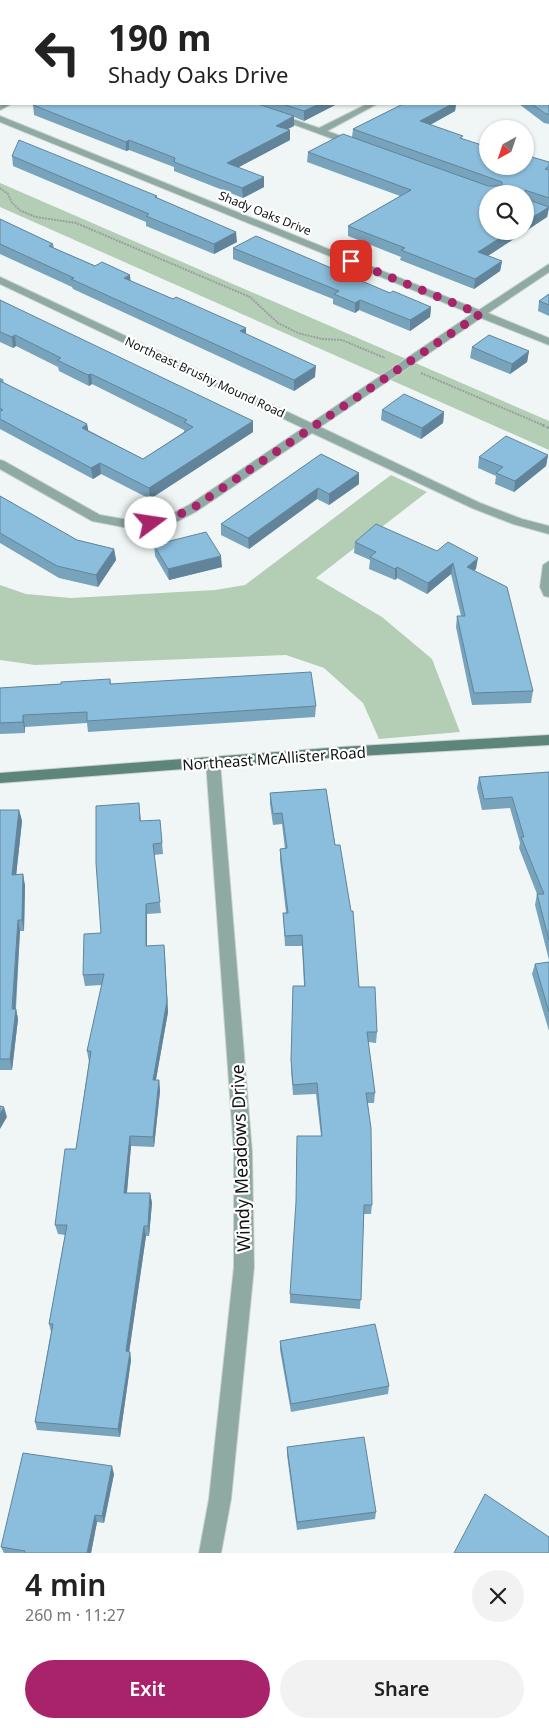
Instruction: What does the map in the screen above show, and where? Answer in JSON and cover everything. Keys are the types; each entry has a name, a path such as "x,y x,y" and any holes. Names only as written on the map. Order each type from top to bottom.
{"street":[{"path":"245,105 366,148"},
{"path":"320,132 371,105"},
{"name":"Shady Oaks Drive","path":"0,119 549,342"},
{"path":"0,464 96,518 123,523 151,523 172,518 193,508 549,267"},
{"name":"Northeast Brushy Mound Road","path":"0,280 496,514 528,526 549,530"},
{"path":"549,566 547,587 549,593"},
{"name":"Northeast McAllister Road","path":"0,778 341,752 549,740"},
{"name":"Windy Meadows Drive","path":"210,1553 220,1499 244,1267 243,1152 213,762"}],"path":[{"path":"0,188 8,194 12,203 21,211 54,221 76,222 250,298 278,323 298,333 322,339 342,340 549,428"}],"green space":[{"path":"0,183 549,421 549,450 0,207"},
{"path":"391,475 427,492 316,578 382,617 432,659 460,732 379,739 363,703 324,668 286,655 35,665 0,660 0,585 26,594 71,598 215,590 245,585"}],"building":[{"path":"33,105 261,105 294,116 276,126 290,130 227,163 264,177 242,188 174,162 175,158 129,140 126,142"},
{"path":"285,105 317,105 304,111"},
{"path":"401,105 450,105 420,121 463,136 460,138 479,144 479,174 353,129"},
{"path":"533,105 549,105 549,114"},
{"path":"343,134 485,185 479,185 479,240 497,240 478,252 502,261 475,279 401,250 405,248 348,226 411,190 308,152"},
{"path":"19,140 157,196 155,197 236,232 214,244 146,216 149,214 12,156"},
{"path":"534,158 549,162 549,166 545,169 549,170 549,198 534,193 534,185 502,185 502,182 482,175 534,175"},
{"path":"534,202 549,207 534,216"},
{"path":"0,219 53,244 49,246 95,266 102,262 130,275 124,278 173,299 176,297 246,328 240,331 316,366 294,380 71,279 74,278 0,244"},
{"path":"256,236 390,293 393,291 431,307 410,320 360,300 355,303 334,294 339,291 233,248"},
{"path":"549,294 549,305 539,301"},
{"path":"0,300 253,421 149,488 100,463 91,468 0,419 0,411 3,410 0,408 0,381 87,424 82,428 143,459 193,427 184,422 187,420 91,374 88,375 57,360 61,358 15,335 12,337 0,332"},
{"path":"489,335 529,351 512,364 472,347"},
{"path":"404,394 444,412 422,428 382,410"},
{"path":"506,436 548,455 515,481 496,473 503,467 479,457"},
{"path":"321,454 359,473 329,494 318,488 248,538 221,524"},
{"path":"0,496 77,540 114,549 96,575 57,566 0,533"},
{"path":"376,524 437,551 448,542 478,558 467,567 507,587 533,691 474,693 457,616 465,616 453,563 428,583 397,567 395,569 370,557 376,552 355,542"},
{"path":"206,532 221,556 168,569 154,545"},
{"path":"311,672 316,706 87,721 87,712 23,715 23,722 0,723 0,688 110,679 110,684"},
{"path":"549,772 549,940 537,894 544,894 521,837 524,837 512,797 484,799 479,777"},
{"path":"326,789 335,845 340,845 351,911 353,911 359,987 375,987 377,1032 367,1032 375,1093 366,1093 371,1128 372,1205 364,1205 361,1300 290,1294 296,1202 297,1136 322,1136 317,1083 293,1085 291,1060 293,986 305,986 302,935 285,936 283,913 288,913 280,849 287,848 282,813 273,814 270,793"},
{"path":"139,803 140,821 160,820 162,843 153,844 160,902 146,904 146,946 164,945 167,1001 153,1080 159,1080 153,1137 130,1136 124,1193 150,1193 148,1226 144,1226 126,1351 130,1352 118,1429 35,1422 53,1324 49,1324 67,1225 55,1225 65,1149 76,1149 91,1051 87,1051 104,974 83,975 84,934 101,933 96,863 96,806"},
{"path":"0,810 19,810 12,875 23,874 22,920 18,920 12,1009 16,1009 10,1059 0,1059"},
{"path":"549,962 549,1012 535,964"},
{"path":"0,1106 4,1107 0,1114"},
{"path":"375,1324 389,1386 291,1404 280,1341"},
{"path":"364,1437 376,1512 297,1522 287,1447"},
{"path":"23,1453 112,1466 102,1516 95,1515 87,1553 24,1553 25,1551 1,1547"},
{"path":"485,1494 549,1537 549,1553 454,1553"}],"route":[{"path":"151,523 172,518 193,508 480,314 351,261"}]}
